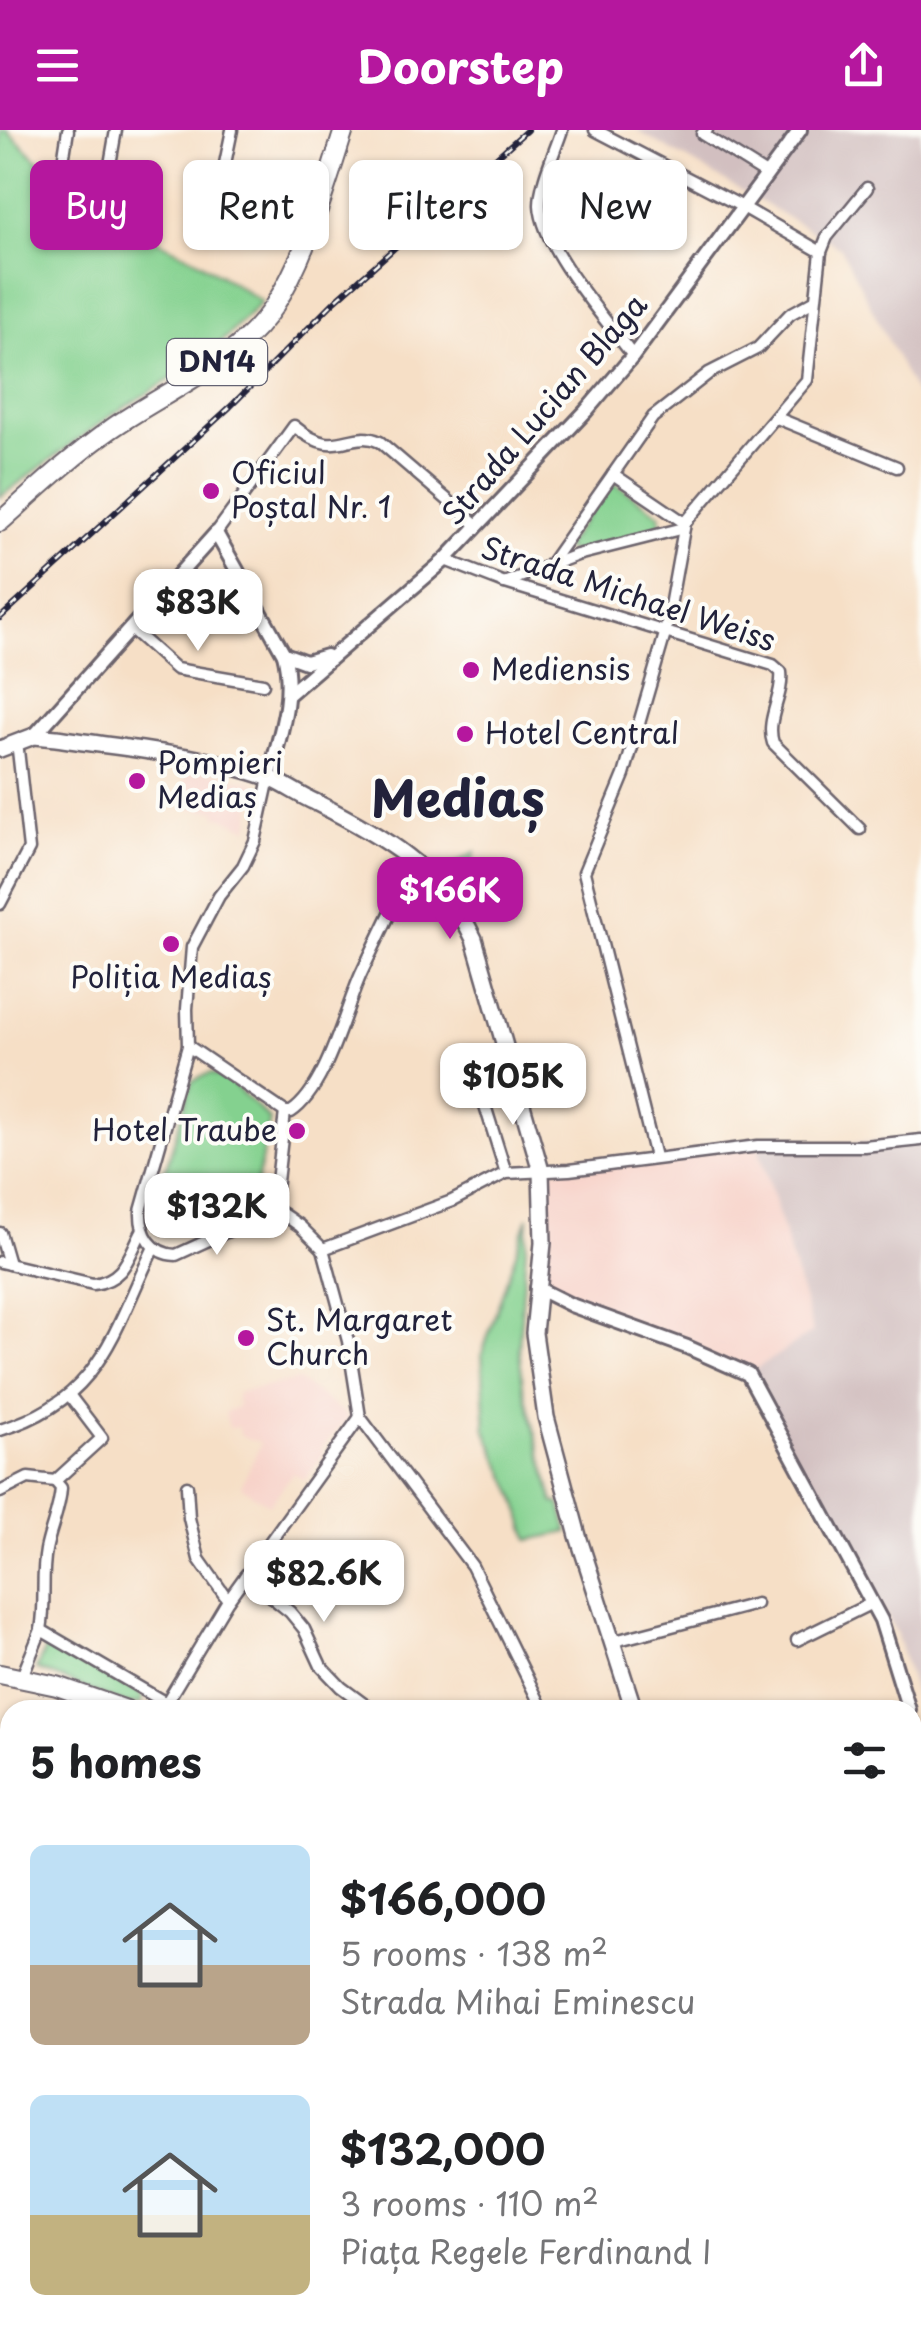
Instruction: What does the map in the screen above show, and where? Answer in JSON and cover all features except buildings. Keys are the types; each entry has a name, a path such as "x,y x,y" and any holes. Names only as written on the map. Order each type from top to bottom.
{"main road":[{"name":"DN14","path":"0,522 110,430 208,368 254,331 287,284 344,130"},
{"path":"0,749 34,736 196,761 269,778 374,832 416,861 443,889 474,939 541,1171 542,1242 535,1358 546,1417 631,1700"},
{"path":"0,1674 57,1686 97,1700"}],"street":[{"path":"63,160 68,130"},
{"path":"111,160 116,130"},
{"path":"226,160 232,130"},
{"path":"562,130 540,200 543,225 553,247 633,356"},
{"path":"595,130 820,252"},
{"path":"706,130 702,134 766,174"},
{"name":"Strada Lucian Blaga","path":"289,694 446,560 586,411 633,356 800,130"},
{"path":"656,1158 584,872 624,775 665,634 684,525 807,380 820,252 867,188"},
{"path":"550,564 653,417 709,373 758,348 790,314 814,301"},
{"path":"777,418 897,466"},
{"path":"34,736 216,533 294,426 306,436 329,445 373,439 478,526"},
{"path":"613,474 684,525"},
{"path":"504,582 550,564 684,525"},
{"path":"0,1234 5,1263 93,1284 118,1276 142,1232 142,1211 188,1046 192,947 255,841 289,694 284,654 216,533"},
{"name":"Strada Michael Weiss","path":"446,560 665,634 773,665 781,672 782,681 770,731 773,743 860,828"},
{"path":"130,628 176,669 263,684"},
{"path":"284,654 306,662 338,651"},
{"path":"0,904 24,864 29,842 17,740"},
{"path":"188,1046 284,1112 292,1112 304,1101 320,1074 416,861"},
{"path":"482,1096 506,1173"},
{"path":"142,1232 166,1254 176,1254 258,1217 271,1206 276,1190 284,1112"},
{"path":"323,1249 452,1201 506,1173 569,1170 758,1146 864,1146 921,1140"},
{"path":"271,1206 300,1226 323,1249 348,1341 360,1417 472,1566 538,1700"},
{"path":"0,1430 29,1420 70,1396 94,1370 154,1246"},
{"path":"537,1288 570,1305 687,1346 748,1374 872,1603 891,1646 906,1700"},
{"path":"55,1482 102,1438 70,1396"},
{"path":"168,1700 228,1600 360,1417"},
{"path":"0,1492 28,1478 55,1482 61,1488 46,1548 46,1605 41,1630 21,1679"},
{"path":"187,1486 189,1518 199,1559 228,1600"},
{"path":"245,1576 290,1612 304,1629 321,1666 359,1700"},
{"path":"797,1640 872,1603"},
{"path":"611,1642 756,1604"},
{"path":"41,1630 154,1700"}],"shaded area":[{"path":"636,130 921,130 921,405 841,248"},
{"path":"186,766 255,783 249,829 216,815 218,811 181,808"},
{"path":"921,1140 921,1700 916,1700 896,1632 748,1374 813,1332 758,1146"},
{"path":"758,1146 813,1333 748,1374 537,1289 541,1171"},
{"path":"298,1380 349,1417 320,1449 324,1453 305,1480 293,1473 269,1505 241,1486 261,1443 240,1435 238,1427 229,1428 225,1412 238,1407 236,1393"}],"green space":[{"path":"0,130 7,130 37,160 30,160 30,250 163,250 163,243 262,302 204,359 110,416 0,497"},
{"path":"616,484 660,514 661,522 654,533 577,555 564,548 607,486"},
{"path":"475,852 464,889 462,889 446,869"},
{"path":"210,1073 231,1082 270,1120 252,1205 164,1234 150,1221 192,1081"},
{"path":"528,1217 519,1348 523,1386 554,1503 560,1503 568,1532 529,1540 516,1498 486,1431 482,1354"},
{"path":"48,1643 138,1692 143,1699 115,1700 36,1669"}],"railway":[{"path":"0,618 230,407 335,301 527,130"}],"place":[{"name":"Oficiul Poștal Nr. 1","path":"211,491"},
{"name":"Mediensis","path":"471,670"},
{"name":"Hotel Central","path":"465,734"},
{"name":"Pompieri Mediaș","path":"137,781"},
{"name":"Poliția Mediaș","path":"171,944"},
{"name":"Hotel Traube","path":"297,1131"},
{"name":"St. Margaret Church","path":"246,1338"}],"district":[{"name":"Mediaș","path":"458,799"}]}
